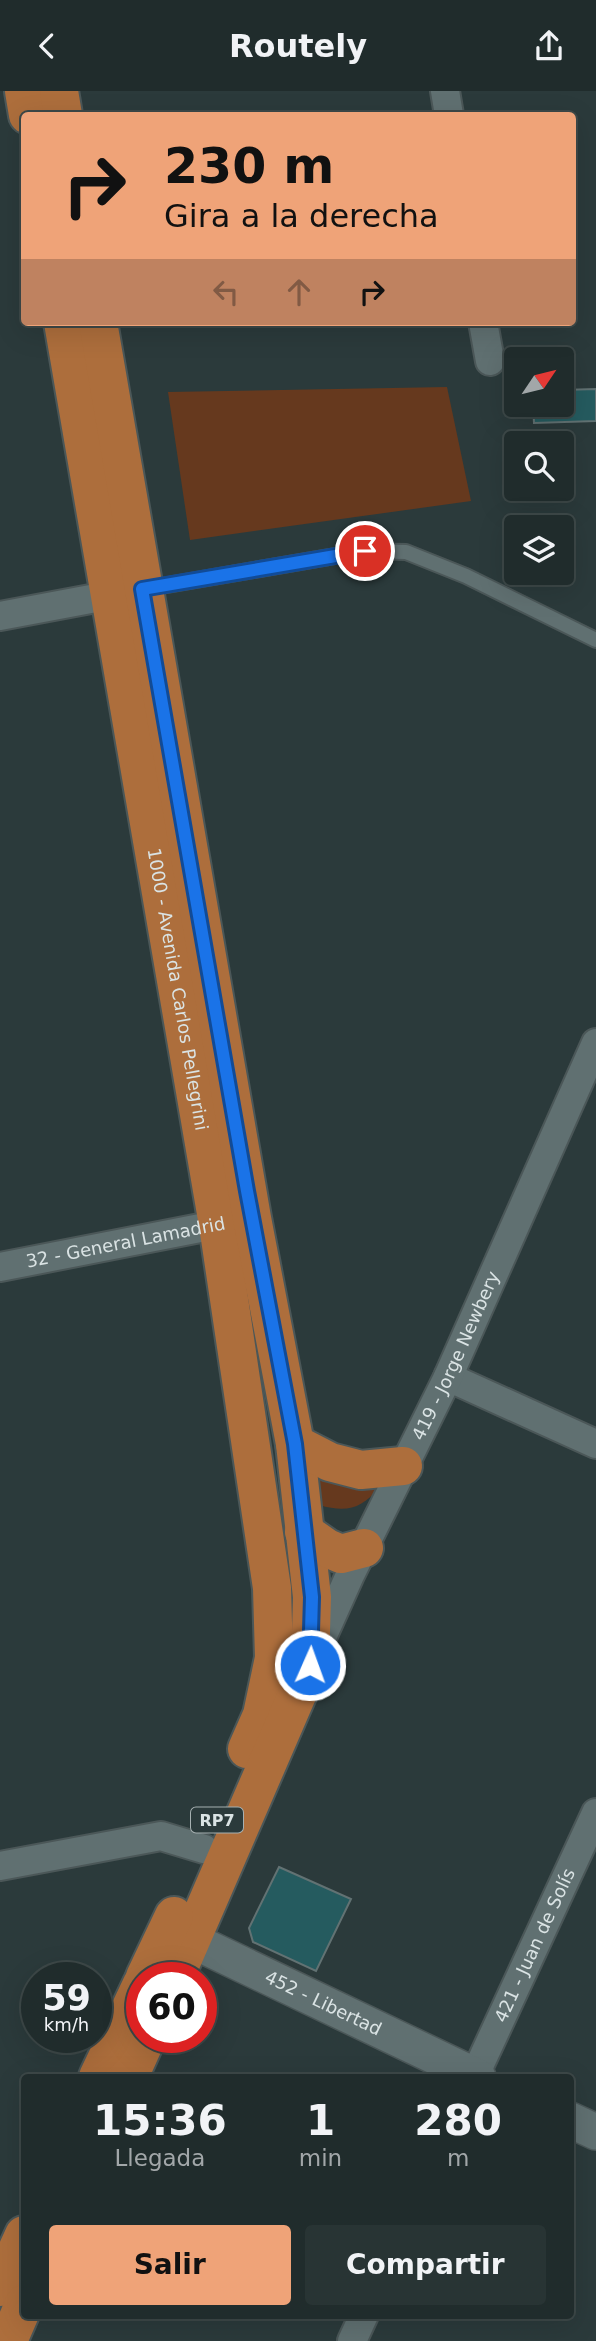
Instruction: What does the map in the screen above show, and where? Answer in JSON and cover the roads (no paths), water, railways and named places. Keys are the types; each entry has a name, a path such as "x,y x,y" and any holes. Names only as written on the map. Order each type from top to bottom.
{"main road":[{"path":"24,91 28,112"},
{"path":"59,91 62,112"},
{"name":"1000 - Avenida Carlos Pellegrini","path":"63,326 125,593 235,1221 272,1588 292,1661"},
{"name":"1000 - Avenida Carlos Pellegrini","path":"98,326 125,593"},
{"name":"1000 - Avenida Carlos Pellegrini","path":"235,1221 295,1444 312,1597 292,1661"},
{"path":"295,1444 330,1462 361,1470 403,1466"},
{"path":"303,1532 341,1554 364,1548"},
{"name":"RP7","path":"177,1962 180,1935 204,1849 262,1715 292,1661"},
{"name":"RP7","path":"158,1962 180,1935 292,1661"},
{"path":"99,2074 126,2018"},
{"path":"130,2074 140,2053"},
{"path":"0,2287 21,2242"},
{"path":"8,2341 21,2311"}],"street":[{"path":"444,91 448,112"},
{"path":"485,326 490,361"},
{"path":"0,616 125,593"},
{"name":"419 - Jorge Newbery","path":"292,1661 364,1548 448,1377 596,1043"},
{"name":"32 - General Lamadrid","path":"0,1267 235,1221"},
{"path":"448,1377 596,1444"},
{"name":"421 - Juan de Solís","path":"477,2074 596,1813"},
{"path":"0,1866 161,1836 204,1849"},
{"name":"452 - Libertad","path":"180,1935 470,2074"},
{"path":"574,2122 596,2132"},
{"path":"352,2341 362,2319"}],"lane":[{"path":"125,593 365,551 406,552 466,576 596,640"}]}
